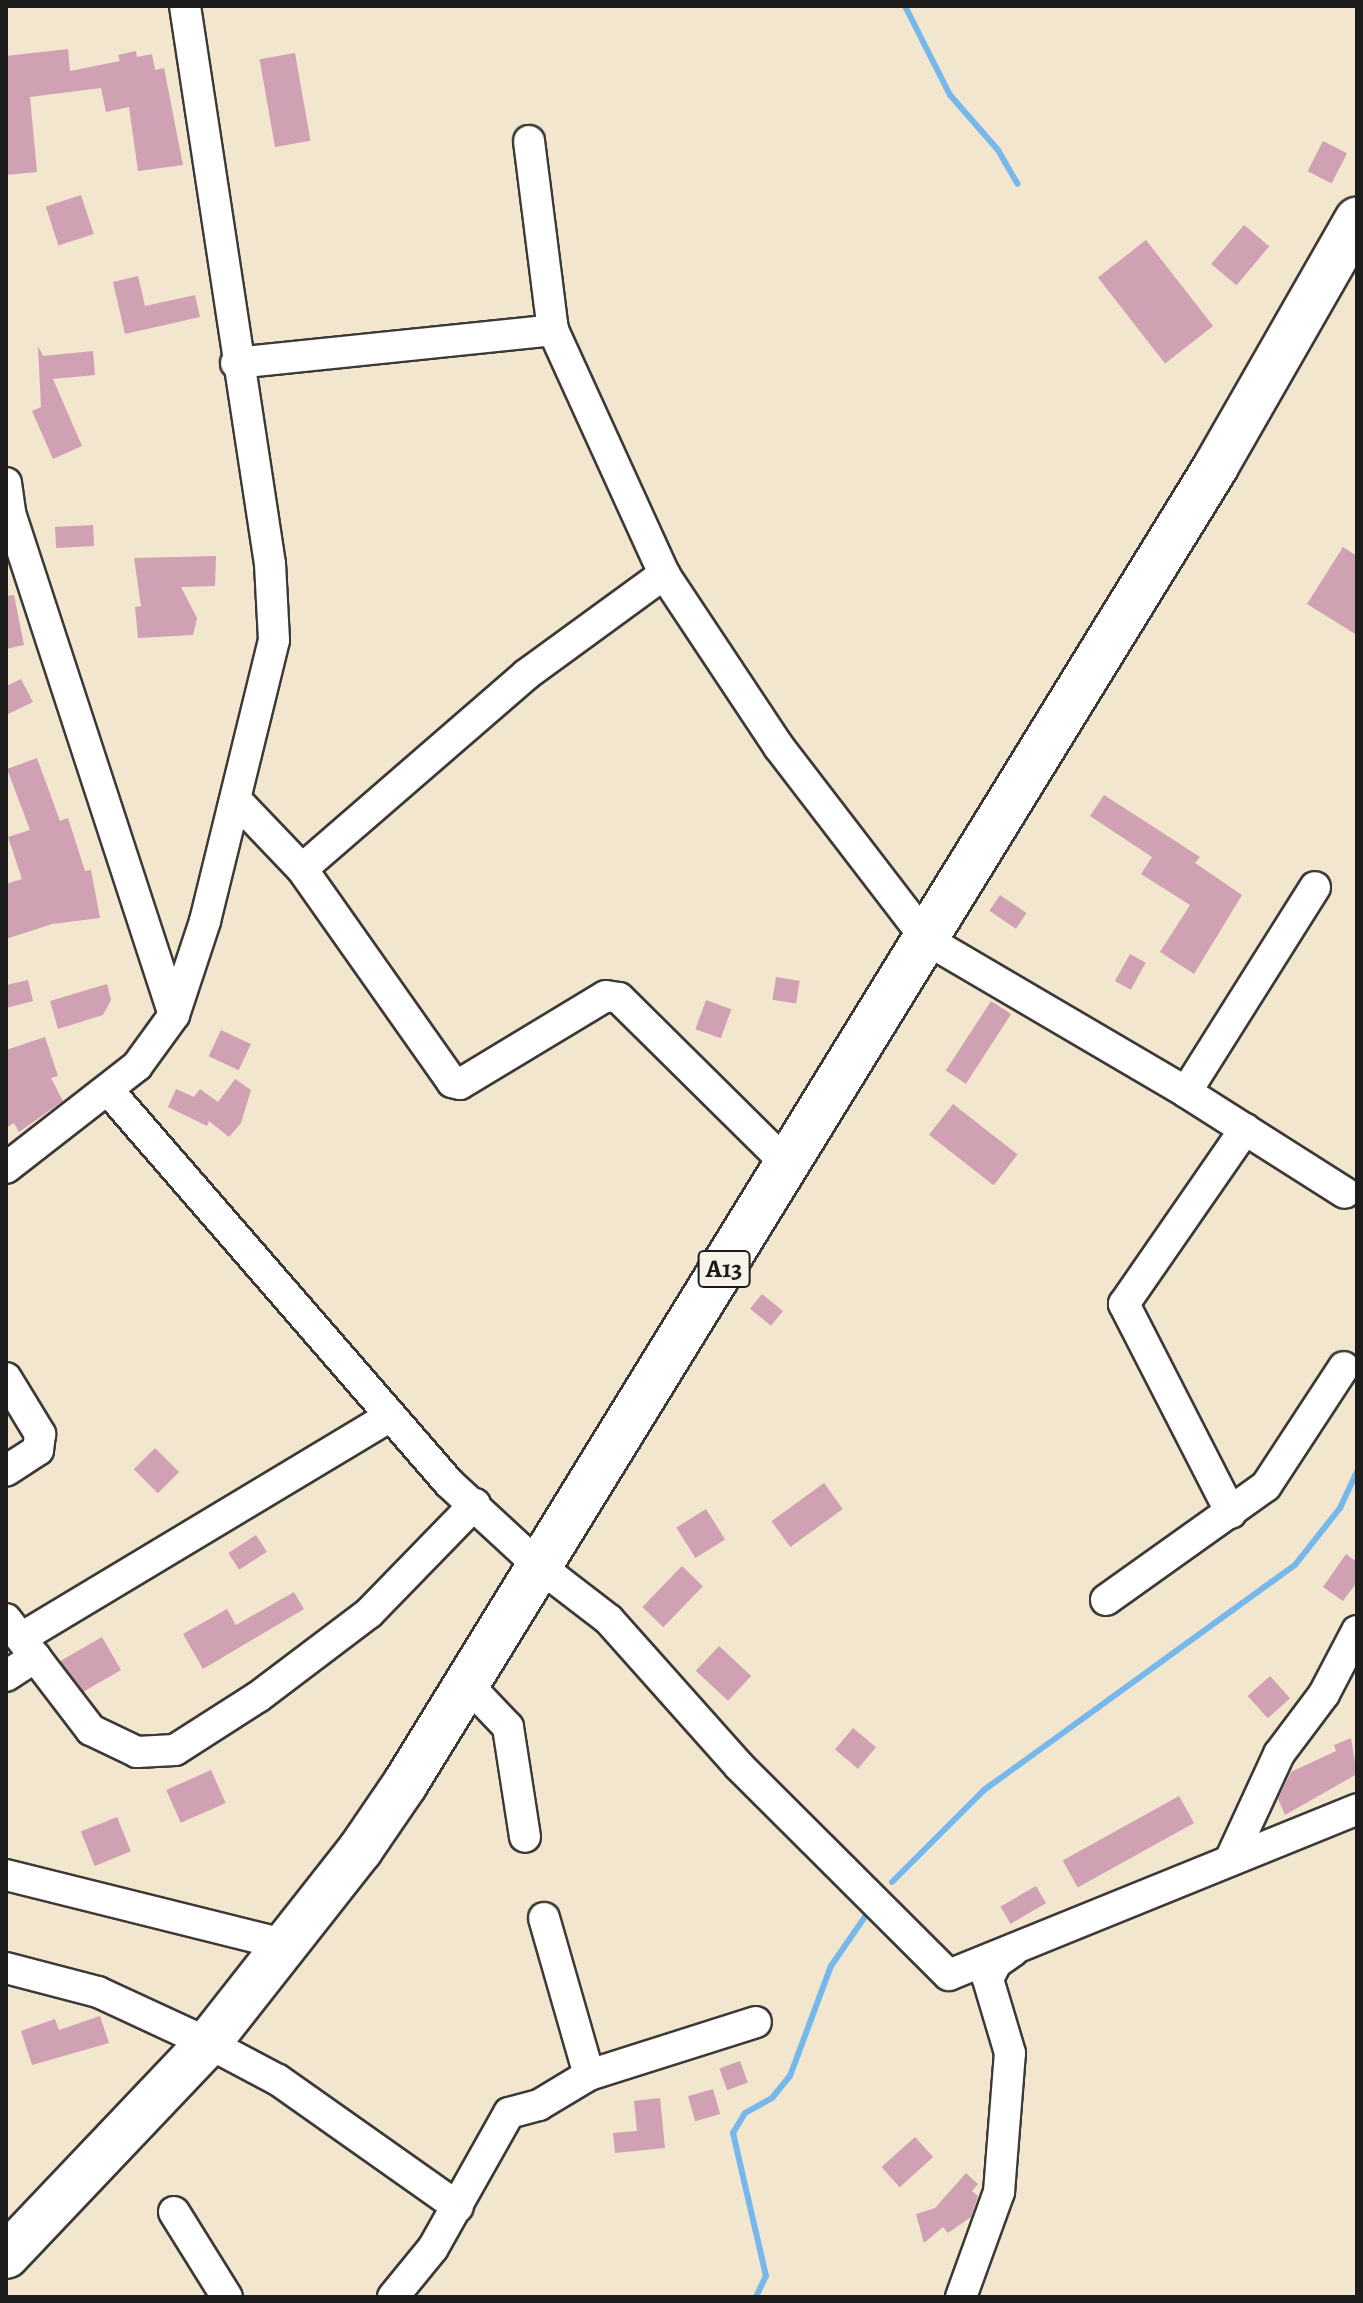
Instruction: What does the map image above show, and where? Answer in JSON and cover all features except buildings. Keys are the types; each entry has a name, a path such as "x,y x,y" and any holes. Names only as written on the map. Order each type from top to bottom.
{"highway":[{"name":"A13","path":"6,2256 208,2043 360,1850 468,1685 1352,244"}],"street":[{"path":"6,1168 137,1066 174,1015 236,800 274,640 270,564 236,363 185,6"},
{"path":"529,141 553,330 664,574 779,747 927,940 1186,1092 1345,1193"},
{"path":"236,363 553,330"},
{"path":"6,483 8,514 174,1015"},
{"path":"302,869 527,674 664,574"},
{"path":"236,800 302,869 452,1082 460,1084 606,996 619,998 788,1165"},
{"path":"1186,1092 1315,887"},
{"path":"108,1090 449,1483 539,1566 609,1620 739,1766 949,1975 1357,1809"},
{"path":"1231,1513 1124,1304 1245,1129"},
{"path":"1106,1600 1266,1486 1344,1367"},
{"path":"6,1378 40,1434 38,1450 6,1471"},
{"path":"6,1676 21,1638 390,1416"},
{"path":"21,1638 91,1730 137,1752 175,1750 258,1697 369,1613 475,1504"},
{"path":"1231,1858 1279,1754 1324,1694 1357,1631"},
{"path":"468,1685 508,1727 525,1837"},
{"path":"6,1875 287,1945"},
{"path":"544,1918 589,2075"},
{"path":"961,2297 999,2192 1012,2080 1006,2034 988,1979 996,1963 1024,1943"},
{"path":"6,1968 98,1992 208,2043 278,2080 458,2207"},
{"path":"393,2297 458,2207 509,2113 539,2105 589,2075 756,2022"},
{"path":"174,2212 227,2297"}],"waterway":[{"path":"905,6 950,95 998,150 1018,184"},
{"path":"892,1882 984,1790 1295,1565 1340,1508 1357,1472"},
{"path":"756,2297 766,2276 733,2133 745,2113 772,2098 790,2076 831,1966 871,1908"}]}
